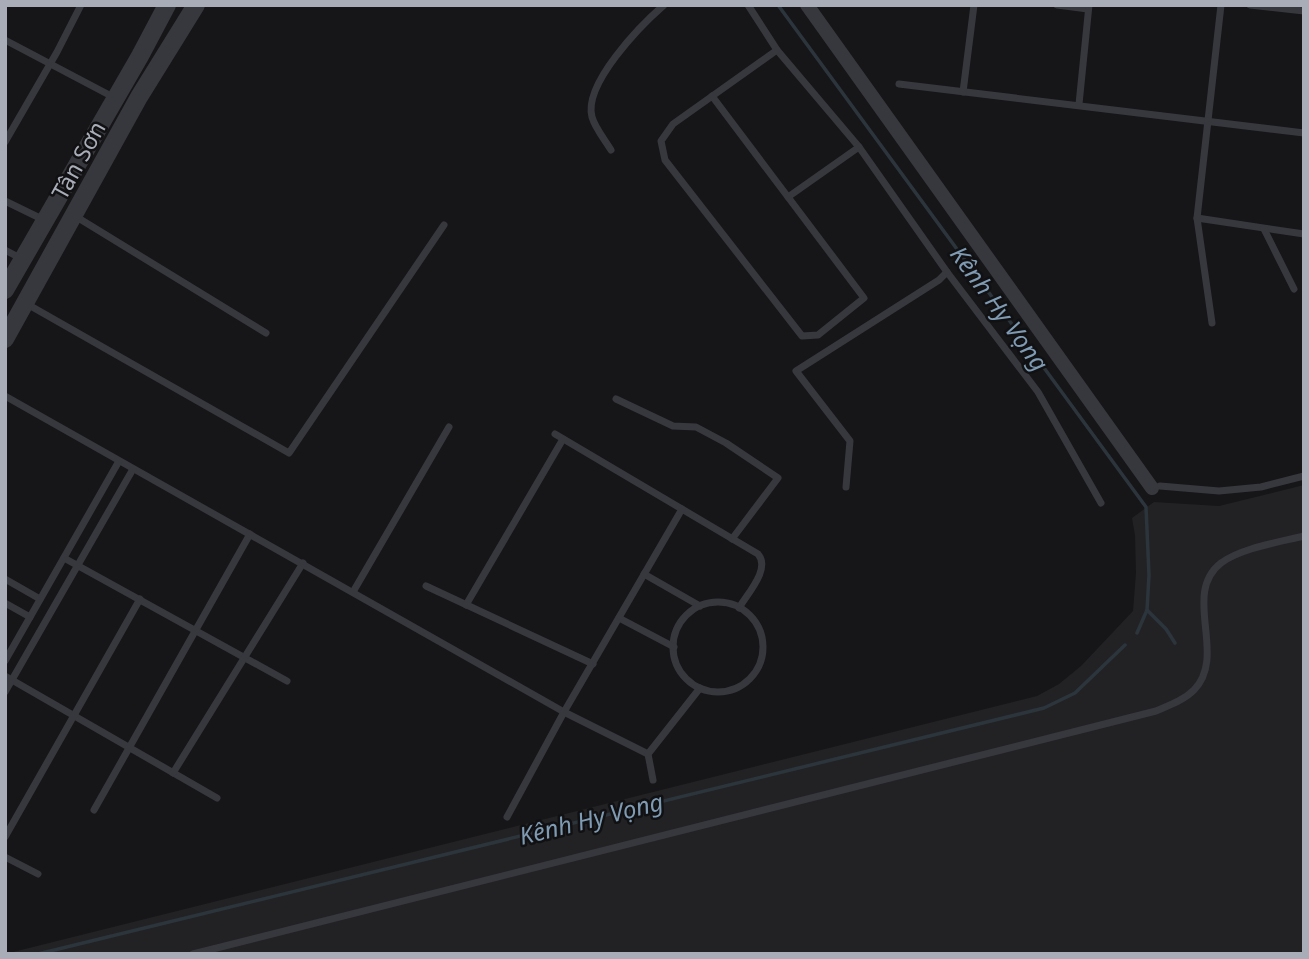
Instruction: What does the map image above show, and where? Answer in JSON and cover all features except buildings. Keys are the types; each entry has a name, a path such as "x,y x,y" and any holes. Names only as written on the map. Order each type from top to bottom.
{"street":[{"name":"Tân Sơn","path":"5,290 167,5"},
{"name":"Tân Sơn","path":"5,340 139,97 196,5"},
{"path":"807,5 1156,487"},
{"path":"140,56 146,67 158,65"},
{"path":"118,93 132,88 139,97"}],"lane":[{"path":"5,142 51,64 81,5"},
{"path":"611,150 592,118 591,103 604,72 638,27 664,5"},
{"path":"748,5 777,51 859,146 947,272 1038,392 1101,503"},
{"path":"963,92 974,5"},
{"path":"1057,5 1088,7 1079,104"},
{"path":"1212,323 1197,218 1221,5"},
{"path":"1250,5 1304,11"},
{"path":"5,40 51,64 118,93"},
{"path":"712,96 864,298 818,335 802,336 665,160 661,141 673,124 712,96 777,51"},
{"path":"900,83 1304,133"},
{"path":"788,197 859,146"},
{"path":"5,201 44,221"},
{"path":"75,216 266,333"},
{"path":"1197,218 1304,234"},
{"path":"26,303 289,453 444,225"},
{"path":"1264,229 1294,289"},
{"path":"5,250 22,259"},
{"path":"846,487 850,441 796,371 939,280 947,272"},
{"path":"5,396 564,712 648,754"},
{"path":"616,399 673,426 696,427 726,443 778,478 732,539"},
{"path":"352,592 449,427"},
{"path":"555,434 762,559 763,568 739,608"},
{"path":"466,605 563,439"},
{"path":"5,661 119,461"},
{"path":"5,692 9,678 133,469"},
{"path":"1156,487 1219,491 1261,487 1304,476"},
{"path":"507,817 564,712 682,509"},
{"path":"94,810 250,534"},
{"path":"193,954 1156,711 1184,698 1196,688 1204,673 1208,654 1205,585 1220,564 1233,556 1304,536"},
{"path":"64,558 287,681"},
{"path":"173,773 303,563"},
{"path":"645,574 700,606"},
{"path":"5,579 40,599"},
{"path":"426,586 593,664"},
{"path":"5,837 140,599"},
{"path":"715,602 739,608 754,620 761,633 761,662 754,675 736,688 714,692 700,688 687,680 678,668 674,647 679,625 688,614 700,606 715,602"},
{"path":"5,603 30,617"},
{"path":"619,618 674,647"},
{"path":"9,678 217,799"},
{"path":"653,780 648,754 700,688"},
{"path":"5,857 38,874"}],"shaded area":[{"path":"1304,485 1304,954 5,954 1037,696 1059,684 1081,666 1133,611 1136,573 1132,518 1154,502 1219,506"}],"waterway":[{"name":"Kênh Hy Vọng","path":"778,5 1146,507 1149,575 1147,610 1137,633"},
{"path":"1147,610 1166,629 1175,643"},
{"name":"Kênh Hy Vọng","path":"38,954 1044,708 1075,693 1125,645"}]}
